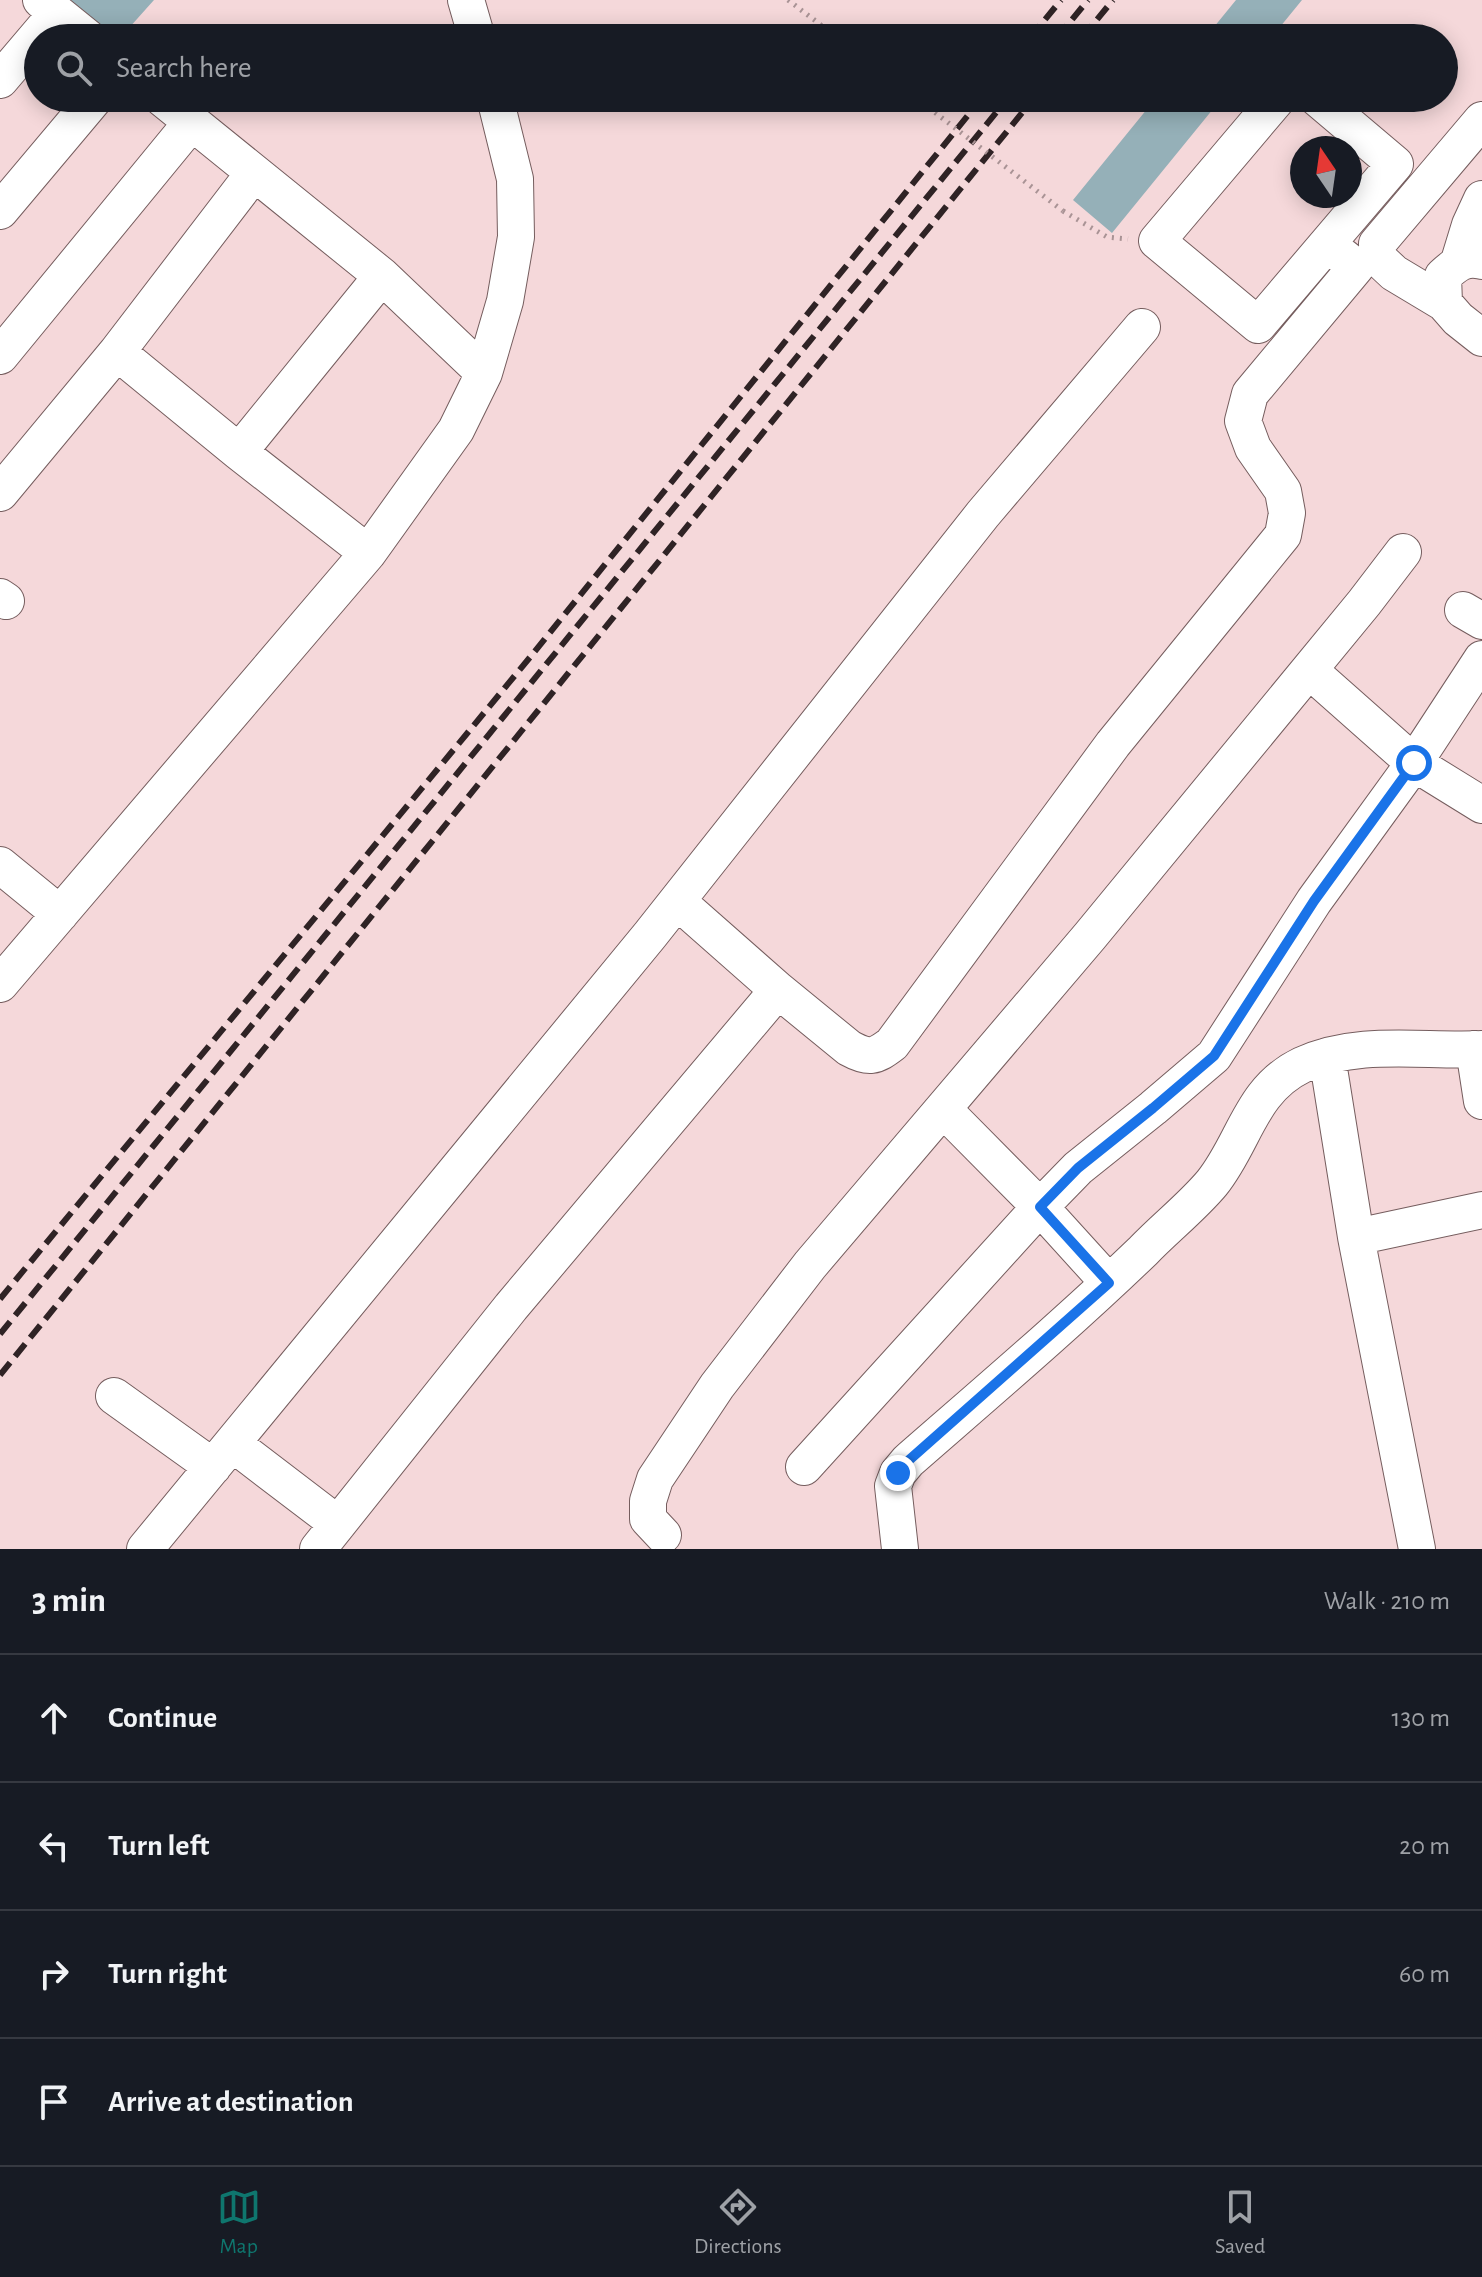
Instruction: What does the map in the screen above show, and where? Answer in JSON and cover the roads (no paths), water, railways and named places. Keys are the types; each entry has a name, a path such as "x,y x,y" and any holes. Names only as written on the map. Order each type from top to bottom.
{"street":[{"path":"37,24 49,6 71,24"},
{"path":"0,80 24,44"},
{"path":"0,211 83,112"},
{"path":"180,112 382,276 484,373"},
{"path":"0,984 368,553 456,430 484,373 505,301 516,237 515,179 498,112"},
{"path":"1266,112 1157,241 1258,325 1395,164 1334,112"},
{"path":"1482,120 1377,244 1378,258 1394,273 1444,303 1482,338"},
{"path":"0,356 192,122"},
{"path":"0,493 117,352 254,173"},
{"path":"1444,303 1443,276 1470,261 1470,225 1482,199"},
{"path":"677,901 849,1048 862,1055 878,1055 892,1044 1113,744 1283,535 1287,513 1283,491 1253,448 1243,421 1250,394 1356,267 1327,244"},
{"path":"239,452 382,276"},
{"path":"145,1549 677,901 966,536 1142,327"},
{"path":"117,352 368,553"},
{"path":"666,1544 648,1519 648,1501 655,1479 717,1386 810,1265 1309,670 1403,552"},
{"path":"804,1467 1078,1168 1214,1056 1314,901 1414,763 1482,659"},
{"path":"1309,670 1414,763 1482,805"},
{"path":"0,865 60,914"},
{"path":"114,1396 223,1456 328,1536 511,1307 778,990"},
{"path":"900,1549 893,1486 898,1473 1109,1283 1211,1184 1261,1099 1276,1082 1302,1066 1327,1056 1369,1050 1478,1049 1482,1101"},
{"path":"1327,1056 1356,1237 1417,1549"},
{"path":"943,1109 1040,1207 1109,1283"},
{"path":"1356,1237 1482,1210"}],"railway":[{"path":"1041,24 1061,0"},
{"path":"1068,24 1088,0"},
{"path":"1093,24 1113,0"},
{"path":"0,1299 531,656 971,112"},
{"path":"0,1334 997,112"},
{"path":"0,1375 1023,112"}]}
